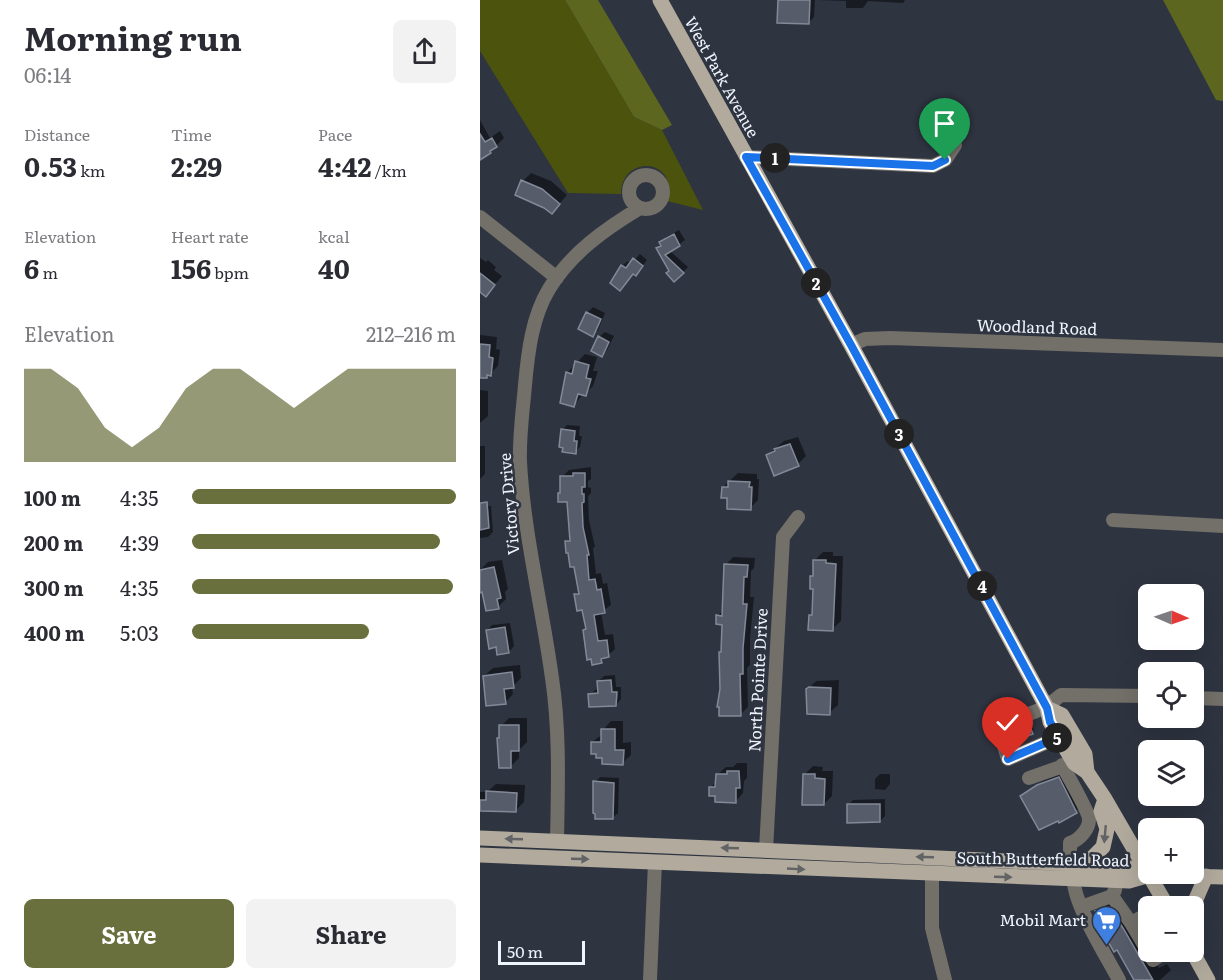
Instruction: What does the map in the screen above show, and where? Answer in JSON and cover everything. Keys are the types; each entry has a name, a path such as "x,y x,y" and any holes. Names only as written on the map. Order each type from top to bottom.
{"main road":[{"name":"West Park Avenue","path":"660,0 851,345 1047,708 1050,722 1059,737 1068,764 1087,772"},
{"name":"West Park Avenue","path":"1047,708 1062,715 1085,754 1087,772 1138,856"},
{"path":"1086,864 1103,847 1107,829 1101,811 1105,799"},
{"name":"South Butterfield Road","path":"480,838 1070,863 1124,866 1138,871"},
{"name":"South Butterfield Road","path":"480,855 932,875 1116,881 1138,878"},
{"path":"1197,896 1206,876 1223,877"},
{"path":"1198,962 1208,980"}],"street":[{"path":"746,157 933,166 945,160 955,146"},
{"name":"Victory Drive","path":"556,841 558,785 556,710 527,539 520,460 530,342 539,309 557,278 592,240 640,208"},
{"path":"480,217 557,278"},
{"name":"Woodland Road","path":"851,345 865,339 890,338 1223,350"},
{"name":"North Pointe Drive","path":"766,850 783,537 798,517"},
{"path":"1113,520 1223,526"},
{"path":"1059,737 1008,759 996,721 1033,714 1047,708 1061,695 1138,696"},
{"path":"1204,698 1223,699"},
{"path":"1029,778 1068,764 1089,817 1086,829 1078,840 1070,843 1070,863"},
{"path":"651,980 655,862"},
{"path":"932,875 932,928 945,980"},
{"path":"1074,880 1074,888 1082,907 1119,980"},
{"path":"1082,907 1112,896 1116,881"},
{"path":"1112,896 1138,935"},
{"path":"1131,923 1138,919"}],"green space":[{"path":"480,0 565,0 634,117 662,130 703,210 667,201 669,189 666,177 652,167 635,168 628,174 623,182 621,194 568,193 480,51"},
{"path":"565,0 598,0 672,125 662,130 634,117"},
{"path":"1163,0 1223,0 1223,101 1216,100"}],"building":[{"path":"778,0 810,0 809,24 777,23"},
{"path":"480,134 485,142 492,138 497,147 480,160"},
{"path":"521,180 542,189 560,204 552,214 515,195"},
{"path":"674,234 680,246 665,255 684,273 674,282 666,273 669,271 656,248 661,246 659,242"},
{"path":"633,258 643,266 636,276 633,274 620,291 610,283 621,265 626,268"},
{"path":"480,273 495,285 486,297 480,292"},
{"path":"586,312 601,319 593,337 578,329"},
{"path":"598,336 609,342 602,357 591,351"},
{"path":"480,344 490,345 489,357 493,358 491,376 487,375 487,378 480,378"},
{"path":"575,361 589,365 586,378 591,379 586,396 578,394 574,407 560,403 566,372 572,374"},
{"path":"561,429 575,431 576,454 562,452 563,448 559,447"},
{"path":"790,444 799,466 774,476 766,455 775,451 774,449"},
{"path":"573,473 585,473 585,487 582,487 584,502 582,503 583,527 589,555 587,555 589,580 595,579 597,590 601,589 605,613 594,615 598,641 607,640 609,657 601,659 602,663 592,665 591,659 587,660 583,630 586,629 582,610 577,611 574,594 579,594 574,567 570,567 568,553 566,553 565,541 570,541 567,502 558,502 560,476 573,476"},
{"path":"728,481 750,482 749,487 752,487 751,510 727,509 727,498 721,498 722,487 728,487"},
{"path":"487,502 489,528 480,530 480,503"},
{"path":"813,560 826,560 826,563 836,564 833,631 808,630 809,615 812,615 813,589 810,589 810,576 813,576"},
{"path":"724,564 748,565 747,577 744,577 743,604 747,604 743,674 740,674 741,716 719,716 719,707 717,707 720,689 719,652 721,652 722,625 716,624 716,615 722,616"},
{"path":"494,567 501,598 497,599 499,609 486,611 482,592 480,593 480,570"},
{"path":"505,627 509,653 497,655 496,647 489,649 486,630"},
{"path":"512,672 514,688 504,689 506,704 486,706 483,676"},
{"path":"611,680 612,692 617,692 616,706 589,707 588,694 598,693 597,681"},
{"path":"809,687 831,688 830,715 807,714 806,689"},
{"path":"1029,723 1033,734 1013,741 1008,728"},
{"path":"499,725 519,725 519,751 511,751 511,768 499,768 497,738 499,738"},
{"path":"601,729 615,729 615,750 624,750 623,765 602,764 602,758 596,758 596,754 591,754 591,742 601,742"},
{"path":"727,771 739,771 740,788 736,788 736,803 715,802 715,796 709,796 709,787 715,787 716,774 727,774"},
{"path":"803,774 815,774 815,778 825,779 824,805 802,805"},
{"path":"1059,777 1077,813 1039,830 1020,796 1037,785"},
{"path":"593,781 614,783 613,819 595,819"},
{"path":"486,791 517,793 516,812 480,811 480,800 486,800"},
{"path":"847,804 880,804 880,822 847,823"},
{"path":"1109,907 1138,954 1138,962 1143,962 1153,980 1134,980 1117,950 1114,952 1107,940 1111,939 1095,911"}],"place":[{"name":"Mobil Mart","path":"1107,946"}],"route":[{"path":"945,160 933,166 746,157 851,345 1047,708 1050,722 1059,737 1008,759"}]}
